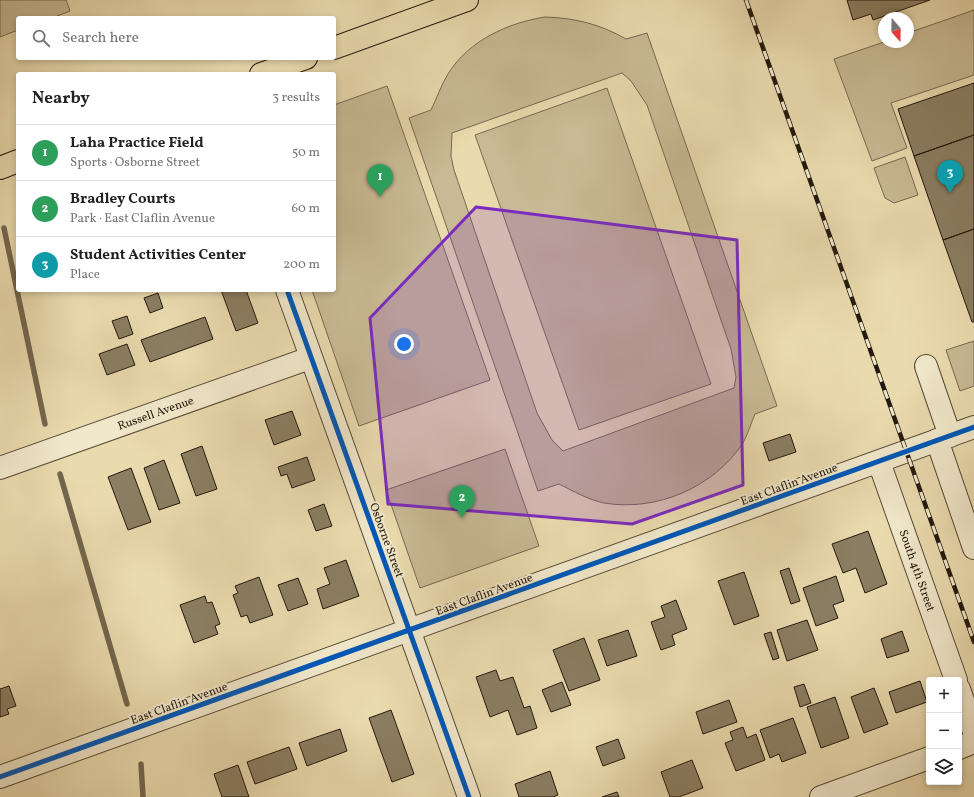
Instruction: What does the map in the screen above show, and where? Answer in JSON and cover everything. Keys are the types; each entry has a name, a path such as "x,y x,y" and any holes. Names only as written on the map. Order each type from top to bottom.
{"main road":[{"path":"336,47 467,0"},
{"path":"267,72 300,60"},
{"path":"0,168 16,162"}],"street":[{"name":"Osborne Street","path":"288,292 310,358 469,797"},
{"name":"Russell Avenue","path":"0,468 310,358"},
{"path":"926,366 974,548"},
{"name":"East Claflin Avenue","path":"0,777 974,427"},
{"name":"South 4th Street","path":"879,462 955,677"},
{"path":"962,698 974,732"},
{"path":"962,747 974,742"},
{"path":"821,797 926,759"}],"highlighted area":[{"path":"476,207 737,240 743,485 632,524 388,504 370,318"}],"shaded area":[{"path":"0,0 66,0 70,11 57,16 16,16 16,31 0,37"},
{"path":"974,10 974,75 891,103 907,148 872,161 834,59 878,44 878,48 914,48 914,31"},
{"path":"545,17 577,20 607,29 626,39 647,33 777,406 755,414 743,443 731,459 716,472 700,484 664,500 644,504 624,505 604,503 587,498 559,484 538,491 409,118 431,110 448,74 457,62 478,43 490,35 531,20","holes":["622,73 631,81 647,105 731,349 736,377 734,388 563,451 552,440 537,413 454,170 451,156 452,133"]},
{"path":"387,86 490,380 359,426 313,292 336,292 336,104"},
{"path":"607,88 711,384 579,430 475,135"},
{"path":"905,157 918,195 894,203 885,198 874,168"},
{"path":"974,341 974,386 960,391 946,350"},
{"path":"505,449 539,546 420,588 386,490"}],"building":[{"path":"847,0 930,0 896,12 878,12 878,18 873,20 871,14 853,20"},
{"path":"974,83 974,135 914,156 898,109"},
{"path":"974,135 974,229 943,240 914,156"},
{"path":"974,229 974,322 972,322 943,240"},
{"path":"222,292 247,292 258,323 236,331"},
{"path":"158,293 163,308 150,313 144,298"},
{"path":"127,316 133,334 119,339 112,321"},
{"path":"205,317 213,339 150,362 141,340"},
{"path":"127,344 135,365 107,375 99,354"},
{"path":"292,411 301,435 274,445 265,420"},
{"path":"790,434 796,452 769,461 763,443"},
{"path":"202,446 217,489 196,496 181,454"},
{"path":"307,457 315,480 292,488 287,474 281,476 278,467"},
{"path":"164,460 180,503 159,510 144,468"},
{"path":"131,468 151,522 128,530 108,477"},
{"path":"324,504 332,526 316,531 308,510"},
{"path":"868,531 887,584 865,593 856,568 843,573 832,544"},
{"path":"346,560 359,596 323,609 317,589 330,584 324,568"},
{"path":"789,568 800,601 791,604 780,571"},
{"path":"744,572 759,616 734,625 718,581"},
{"path":"836,576 844,601 833,605 838,618 816,626 803,588"},
{"path":"259,577 273,615 250,623 247,615 241,617 233,595 238,593 235,586"},
{"path":"298,578 308,604 288,611 278,585"},
{"path":"205,596 207,603 212,602 220,624 215,626 218,634 194,643 180,605"},
{"path":"676,600 687,629 672,635 675,645 661,650 651,622 665,617 661,606"},
{"path":"807,620 818,650 787,661 777,630"},
{"path":"628,630 637,656 607,666 598,640"},
{"path":"902,631 909,651 887,658 881,639"},
{"path":"771,632 779,658 773,660 764,634"},
{"path":"584,638 600,680 569,691 553,650"},
{"path":"496,670 500,681 513,677 524,708 530,706 537,728 517,735 508,710 490,717 476,677"},
{"path":"920,681 926,702 896,713 889,692"},
{"path":"562,682 571,705 551,712 542,690"},
{"path":"804,684 811,703 800,707 794,687"},
{"path":"9,686 16,706 7,709 9,714 0,717 0,689"},
{"path":"874,688 888,724 864,733 851,697"},
{"path":"835,697 849,738 821,748 807,707"},
{"path":"729,700 737,722 703,734 696,712"},
{"path":"391,710 414,774 392,782 369,718"},
{"path":"793,718 806,753 782,762 779,754 770,758 760,730"},
{"path":"743,727 747,738 756,734 765,760 736,771 725,743 733,740 730,732"},
{"path":"340,729 347,751 307,766 299,743"},
{"path":"618,739 625,758 603,766 596,747"},
{"path":"289,747 297,769 255,784 247,762"},
{"path":"692,760 703,788 679,797 670,797 661,772"},
{"path":"238,765 249,797 222,797 214,774"},
{"path":"550,771 558,795 553,797 519,797 515,784"},
{"path":"617,792 619,797 602,797"}],"waterway":[{"path":"4,228 16,285"},
{"path":"17,292 45,424"},
{"path":"60,474 127,704"},
{"path":"141,764 143,797"}],"railway":[{"path":"746,0 974,642"}],"cycle path":[{"path":"288,292 469,797"},
{"path":"0,777 974,427"}],"place":[{"name":"Student Activities Center","path":"950,193"},
{"name":"Laha Practice Field","path":"380,197"},
{"name":"Bradley Courts","path":"462,518"}]}
